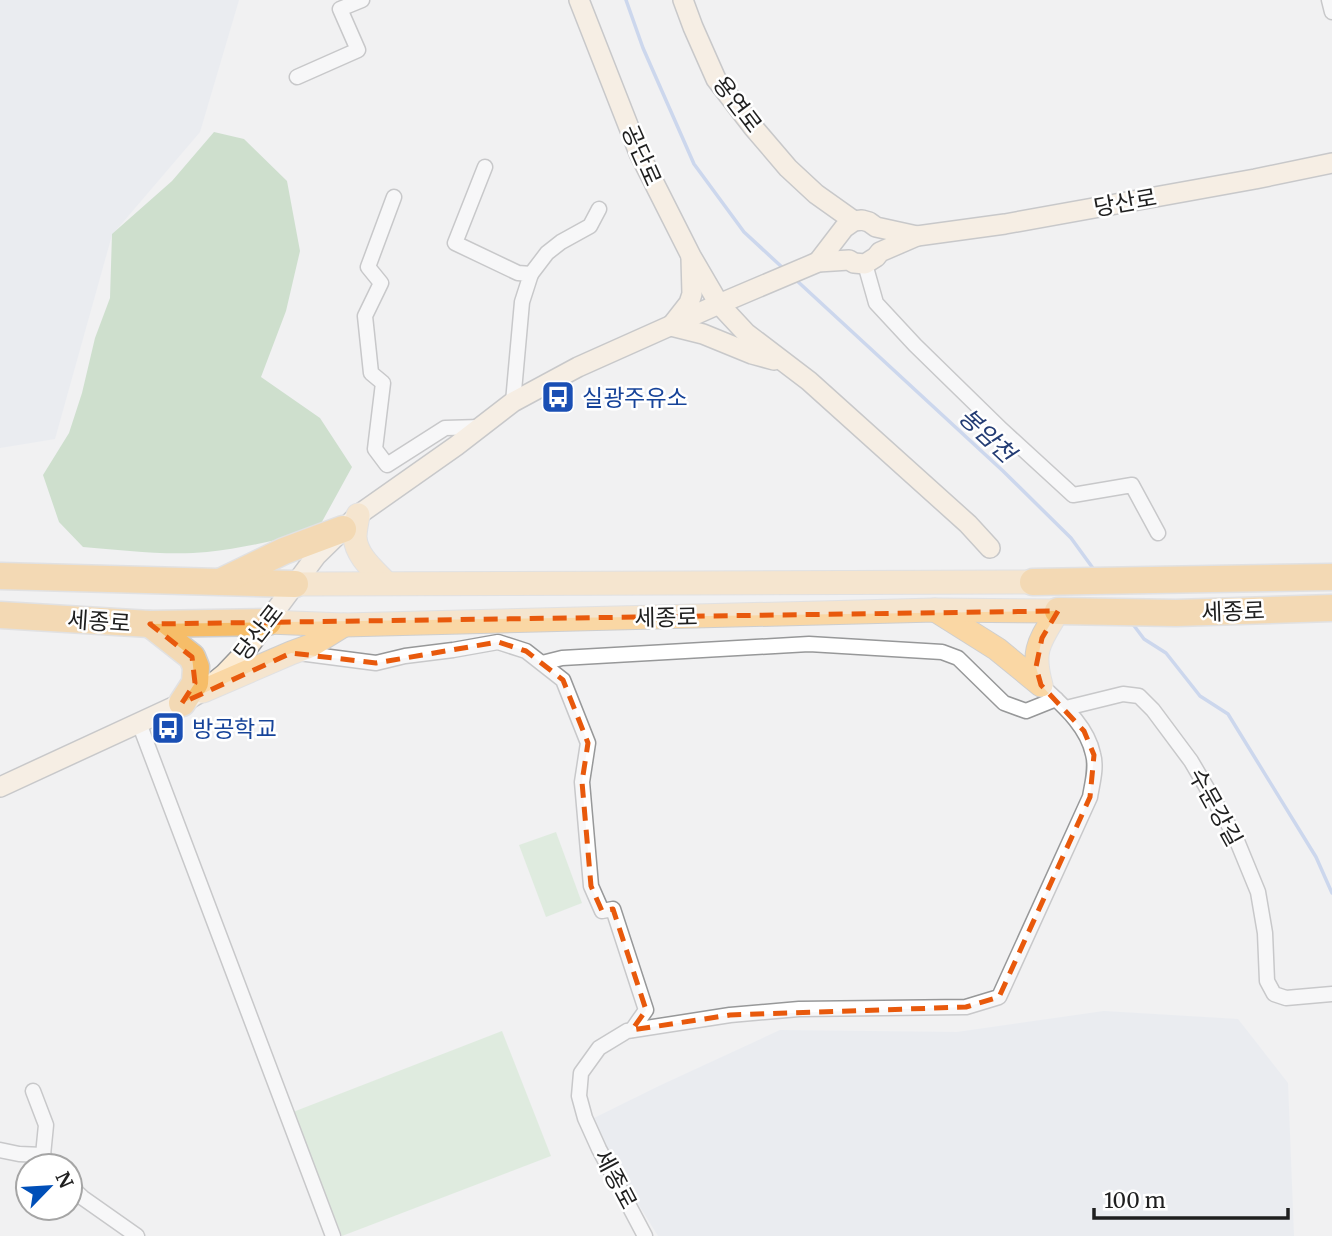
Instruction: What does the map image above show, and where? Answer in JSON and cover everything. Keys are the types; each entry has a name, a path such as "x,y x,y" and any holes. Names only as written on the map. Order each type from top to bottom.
{"highway":[{"path":"218,583 350,522"},
{"name":"세종로","path":"0,576 295,584"},
{"name":"세종로","path":"1033,582 1332,577"},
{"name":"세종로","path":"1058,611 1177,613 1332,608"},
{"name":"세종로","path":"0,615 150,624 268,622"},
{"path":"150,624 192,657 196,667 193,697"}],"main road":[{"name":"공단로","path":"579,0 639,153 691,257 746,333 809,382 968,524 990,548"},
{"name":"용연로","path":"683,0 716,79 779,158 847,228"},
{"name":"당산로","path":"917,236 1018,222 1331,165"},
{"path":"818,262 847,228 862,220 876,227 917,236"},
{"path":"847,228 839,242 840,249 844,255 865,259 883,245 876,227"},
{"path":"818,262 865,259 917,236"},
{"path":"691,257 692,294 689,303 671,326 703,334 752,354 782,362"},
{"name":"당산로","path":"0,787 193,697 224,674 244,653 316,556 350,522 513,402 578,367 818,262"},
{"path":"350,522 358,551 386,583"},
{"name":"세종로","path":"295,584 1033,582"},
{"path":"935,610 997,649 1054,697"},
{"name":"세종로","path":"268,622 344,625 935,610 1058,611"},
{"path":"1054,697 1036,667 1042,638 1058,611"},
{"path":"193,697 310,646 344,625"}],"street":[{"path":"298,77 358,51 340,9 362,0"},
{"path":"1329,0 1332,12"},
{"path":"485,167 455,243 518,273 531,274"},
{"path":"394,197 368,267 381,283 365,316 371,373 383,383 375,449 387,465 445,428 480,427"},
{"path":"513,402 522,302 531,274 547,253 590,226 599,209"},
{"path":"865,259 876,303 915,345 1022,449 1073,495 1132,485 1158,533"},
{"path":"291,653 376,663 498,642 526,651 563,680 588,743 582,782 591,886 602,911 613,909 646,1010 632,1030"},
{"name":"수문강길","path":"542,663 562,658 809,644 942,652 958,658 1003,702 1026,711 1054,697 1123,694 1139,696 1153,710 1191,761 1235,836 1258,892 1265,933 1267,981 1275,994 1286,998 1332,994"},
{"name":"세종로","path":"645,1236 599,1149 585,1118 579,1096 581,1073 599,1048 628,1031 730,1015 799,1009 966,1007 999,997 1090,797 1094,755 1084,731 1054,697"},
{"path":"139,723 334,1236"},
{"path":"33,1091 46,1125 47,1152"},
{"path":"84,1199 137,1236"}],"highlighted area":[{"path":"1058,611 1042,638 1036,667 1041,685 1084,731 1094,755 1090,797 999,997 966,1007 730,1015 632,1030 646,1010 613,909 602,911 591,886 582,782 588,743 563,680 526,651 498,642 376,663 291,653 182,703 195,683 192,657 150,624"}],"shaded area":[{"path":"0,0 239,0 200,132 112,235 55,439 0,448"},
{"path":"1104,1011 1238,1019 1288,1083 1294,1236 658,1236 592,1119 780,1030 957,1032"}],"green space":[{"path":"214,132 244,139 287,181 300,251 286,311 261,377 320,418 352,467 318,529 263,543 207,552 161,553 83,547 59,522 43,475 69,433 95,338 110,298 112,234 172,181"},
{"path":"556,832 582,903 546,917 519,845"},
{"path":"502,1031 551,1156 342,1236 293,1112"}],"waterway":[{"name":"봉암천","path":"626,0 643,48 694,164 744,232 784,269"},
{"name":"봉암천","path":"795,279 1003,471 1071,538 1095,571"},
{"name":"봉암천","path":"1132,623 1144,639 1166,653 1200,696 1228,714 1316,857 1332,893"}],"place":[{"name":"실광주유소","path":"558,397"},
{"name":"방공학교","path":"168,728"}]}
